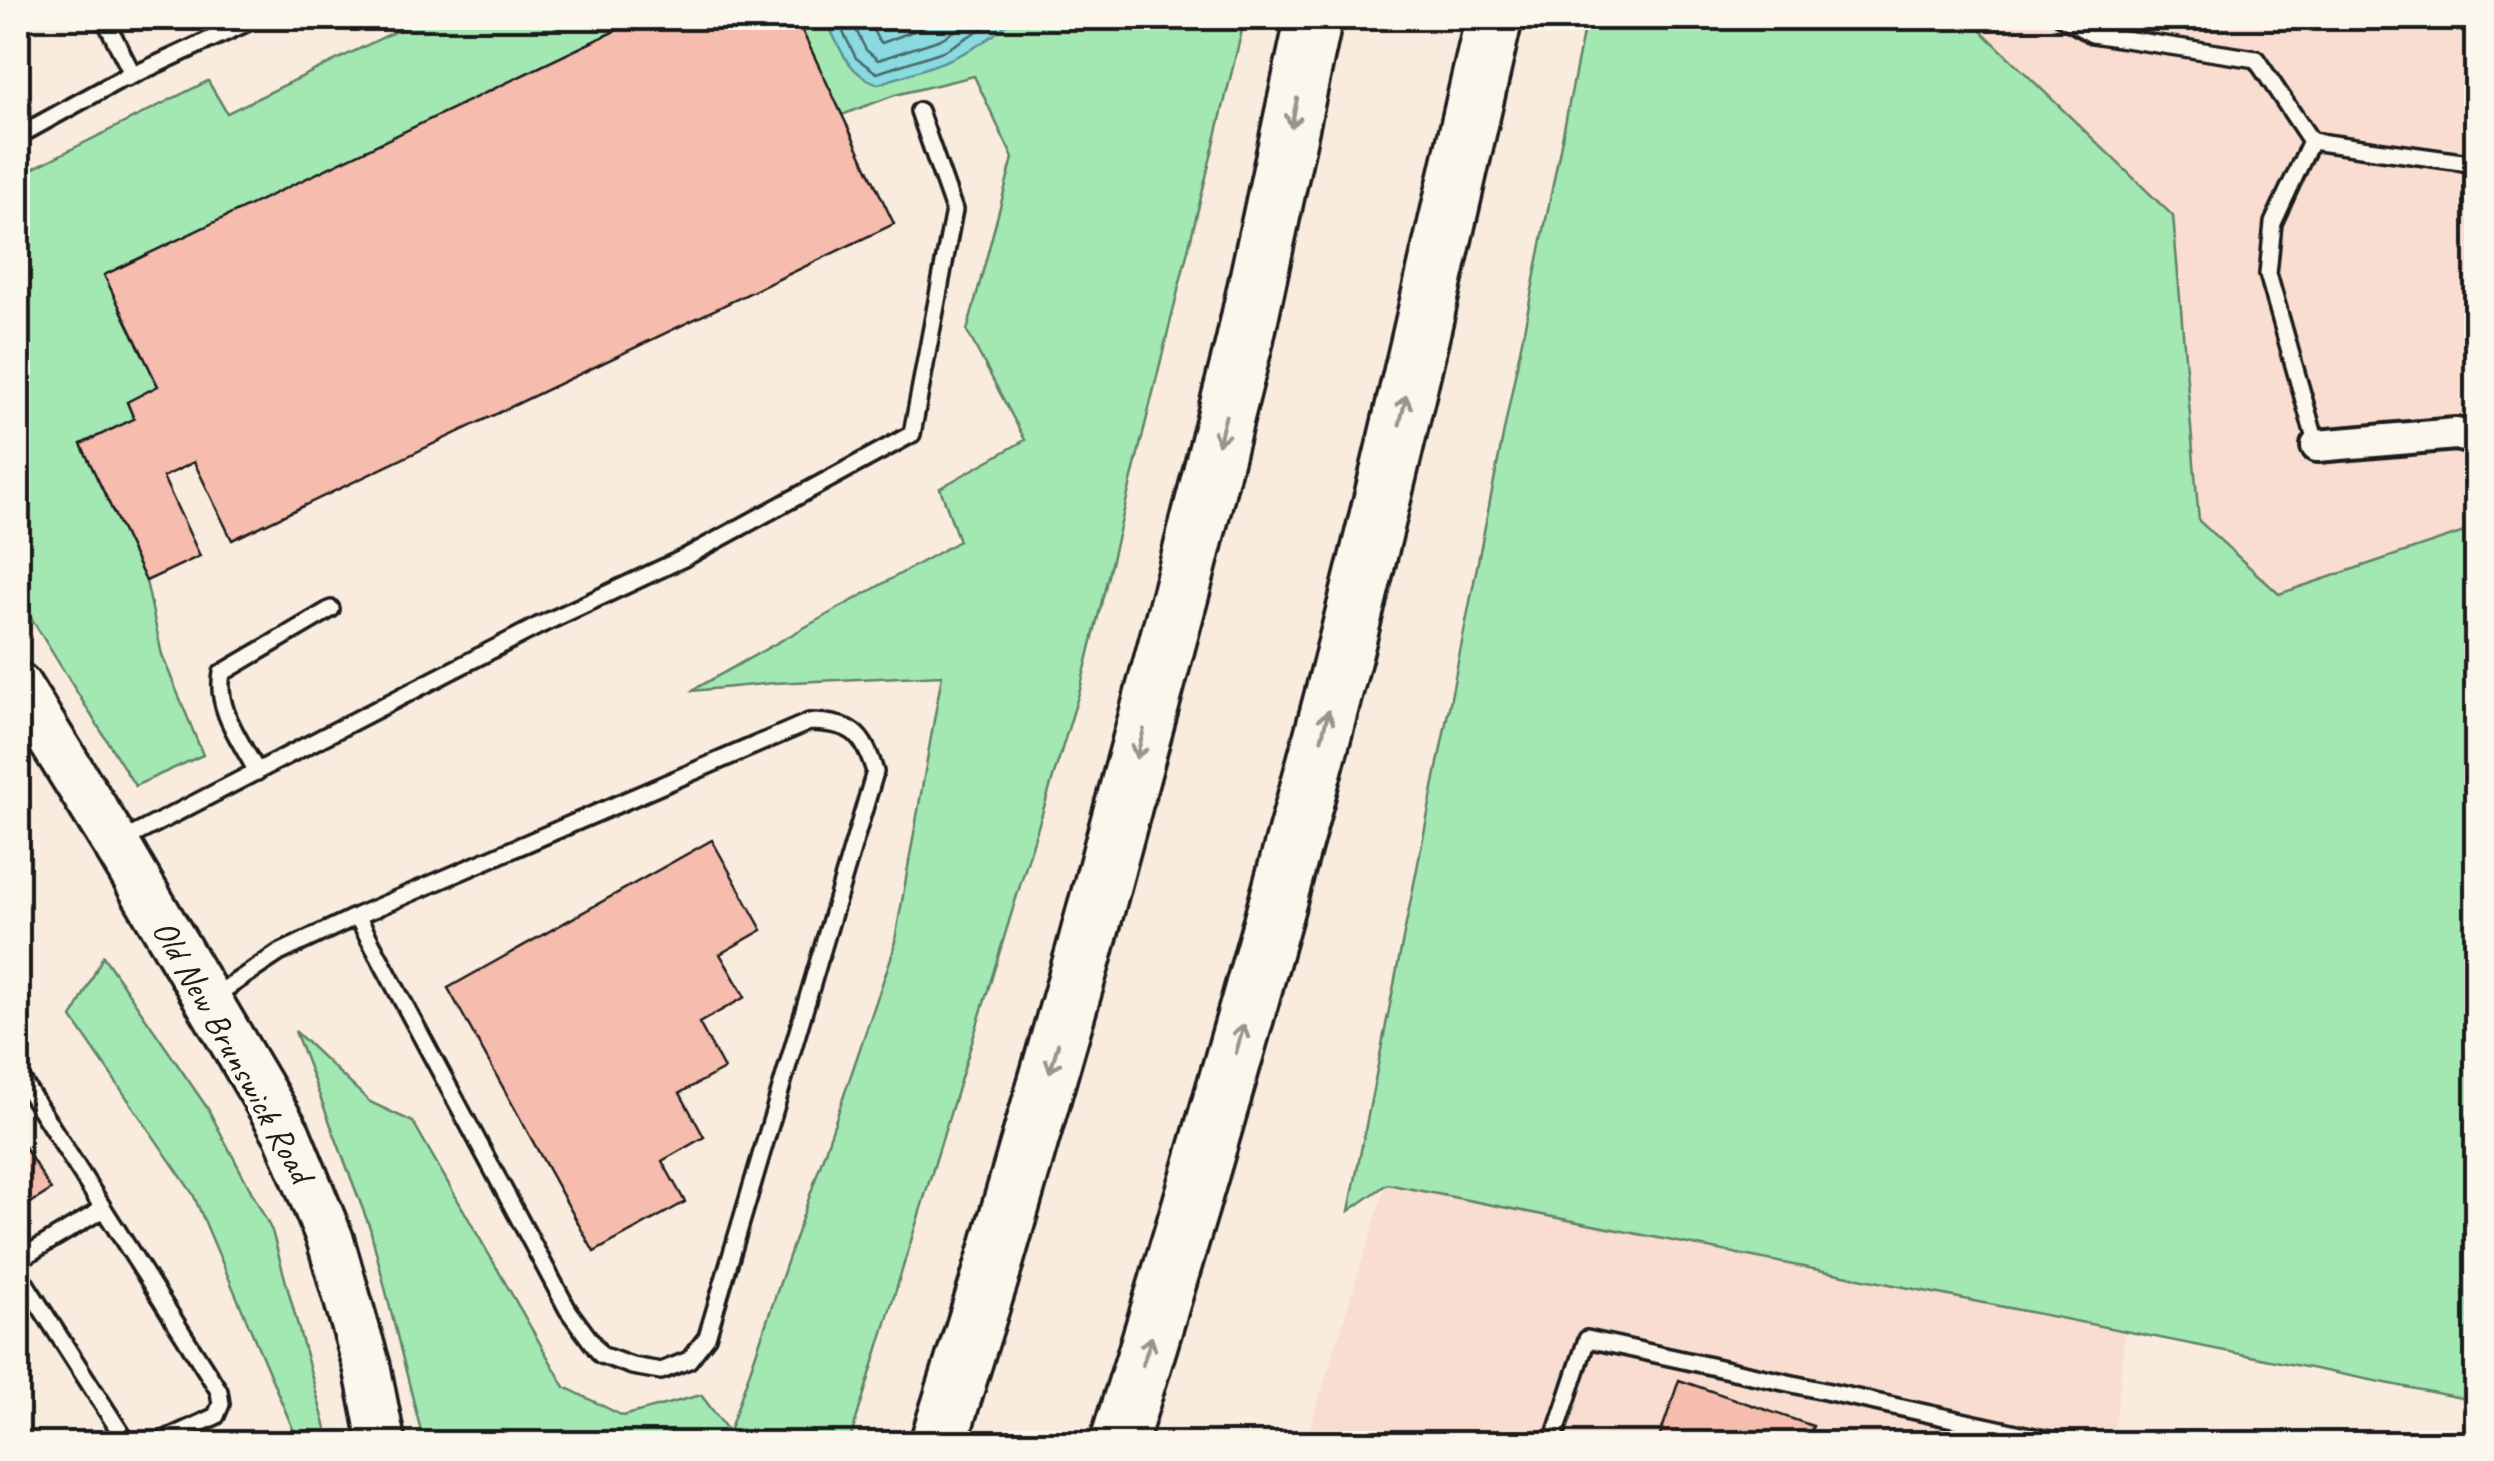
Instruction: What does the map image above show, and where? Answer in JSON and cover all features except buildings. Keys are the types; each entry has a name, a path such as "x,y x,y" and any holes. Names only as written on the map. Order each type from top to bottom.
{"highway":[{"path":"938,1444 1084,953 1186,573 1244,344 1314,18"},
{"path":"1118,1444 1239,1043 1319,750 1392,458 1494,18"}],"main road":[{"name":"Old New Brunswick Road","path":"18,686 209,999 286,1134 330,1239 367,1366 382,1444"}],"street":[{"path":"2316,446 2456,434 2476,438"}],"lane":[{"path":"18,136 132,73 104,18"},
{"path":"110,86 257,18"},
{"path":"2064,18 2092,34 2256,59 2312,141 2476,164"},
{"path":"116,844 538,626 684,558 912,434 954,210 919,111"},
{"path":"2312,141 2273,223 2268,274 2316,446"},
{"path":"257,772 225,712 219,689 222,673 332,610"},
{"path":"209,999 280,954 357,916 809,722 850,728 868,746 875,772 707,1336 689,1360 661,1370 632,1366 600,1354 568,1310 357,916"},
{"path":"18,1074 220,1391 221,1404 216,1416 155,1444"},
{"path":"18,1260 104,1209"},
{"path":"18,1272 128,1444"},
{"path":"1552,1444 1586,1338 2067,1444"}],"shaded area":[{"path":"1968,18 2476,18 2476,528 2279,594 2198,521 2173,216"},
{"path":"1386,1184 2125,1329 2114,1443 1305,1444"}],"green space":[{"path":"423,18 642,18 105,275 158,386 127,402 134,419 81,444 146,581 162,655 203,755 135,786 18,597 18,176 208,81 227,113"},
{"path":"796,18 1245,18 1080,690 849,1443 424,1443 370,1228 295,1031 370,1102 413,1122 565,1387 623,1416 701,1395 729,1432 893,952 942,675 691,691 959,541 940,488 1025,440 967,331 1013,158 974,76 895,95 842,115"},
{"path":"1586,18 1968,18 2173,216 2199,521 2279,594 2476,528 2476,1401 1387,1184 1349,1211"},
{"path":"103,956 208,1109 272,1231 330,1443 281,1443 296,1436 193,1194 72,1018"}],"water":[{"path":"825,18 1012,18 967,51 878,84 851,66"}]}
